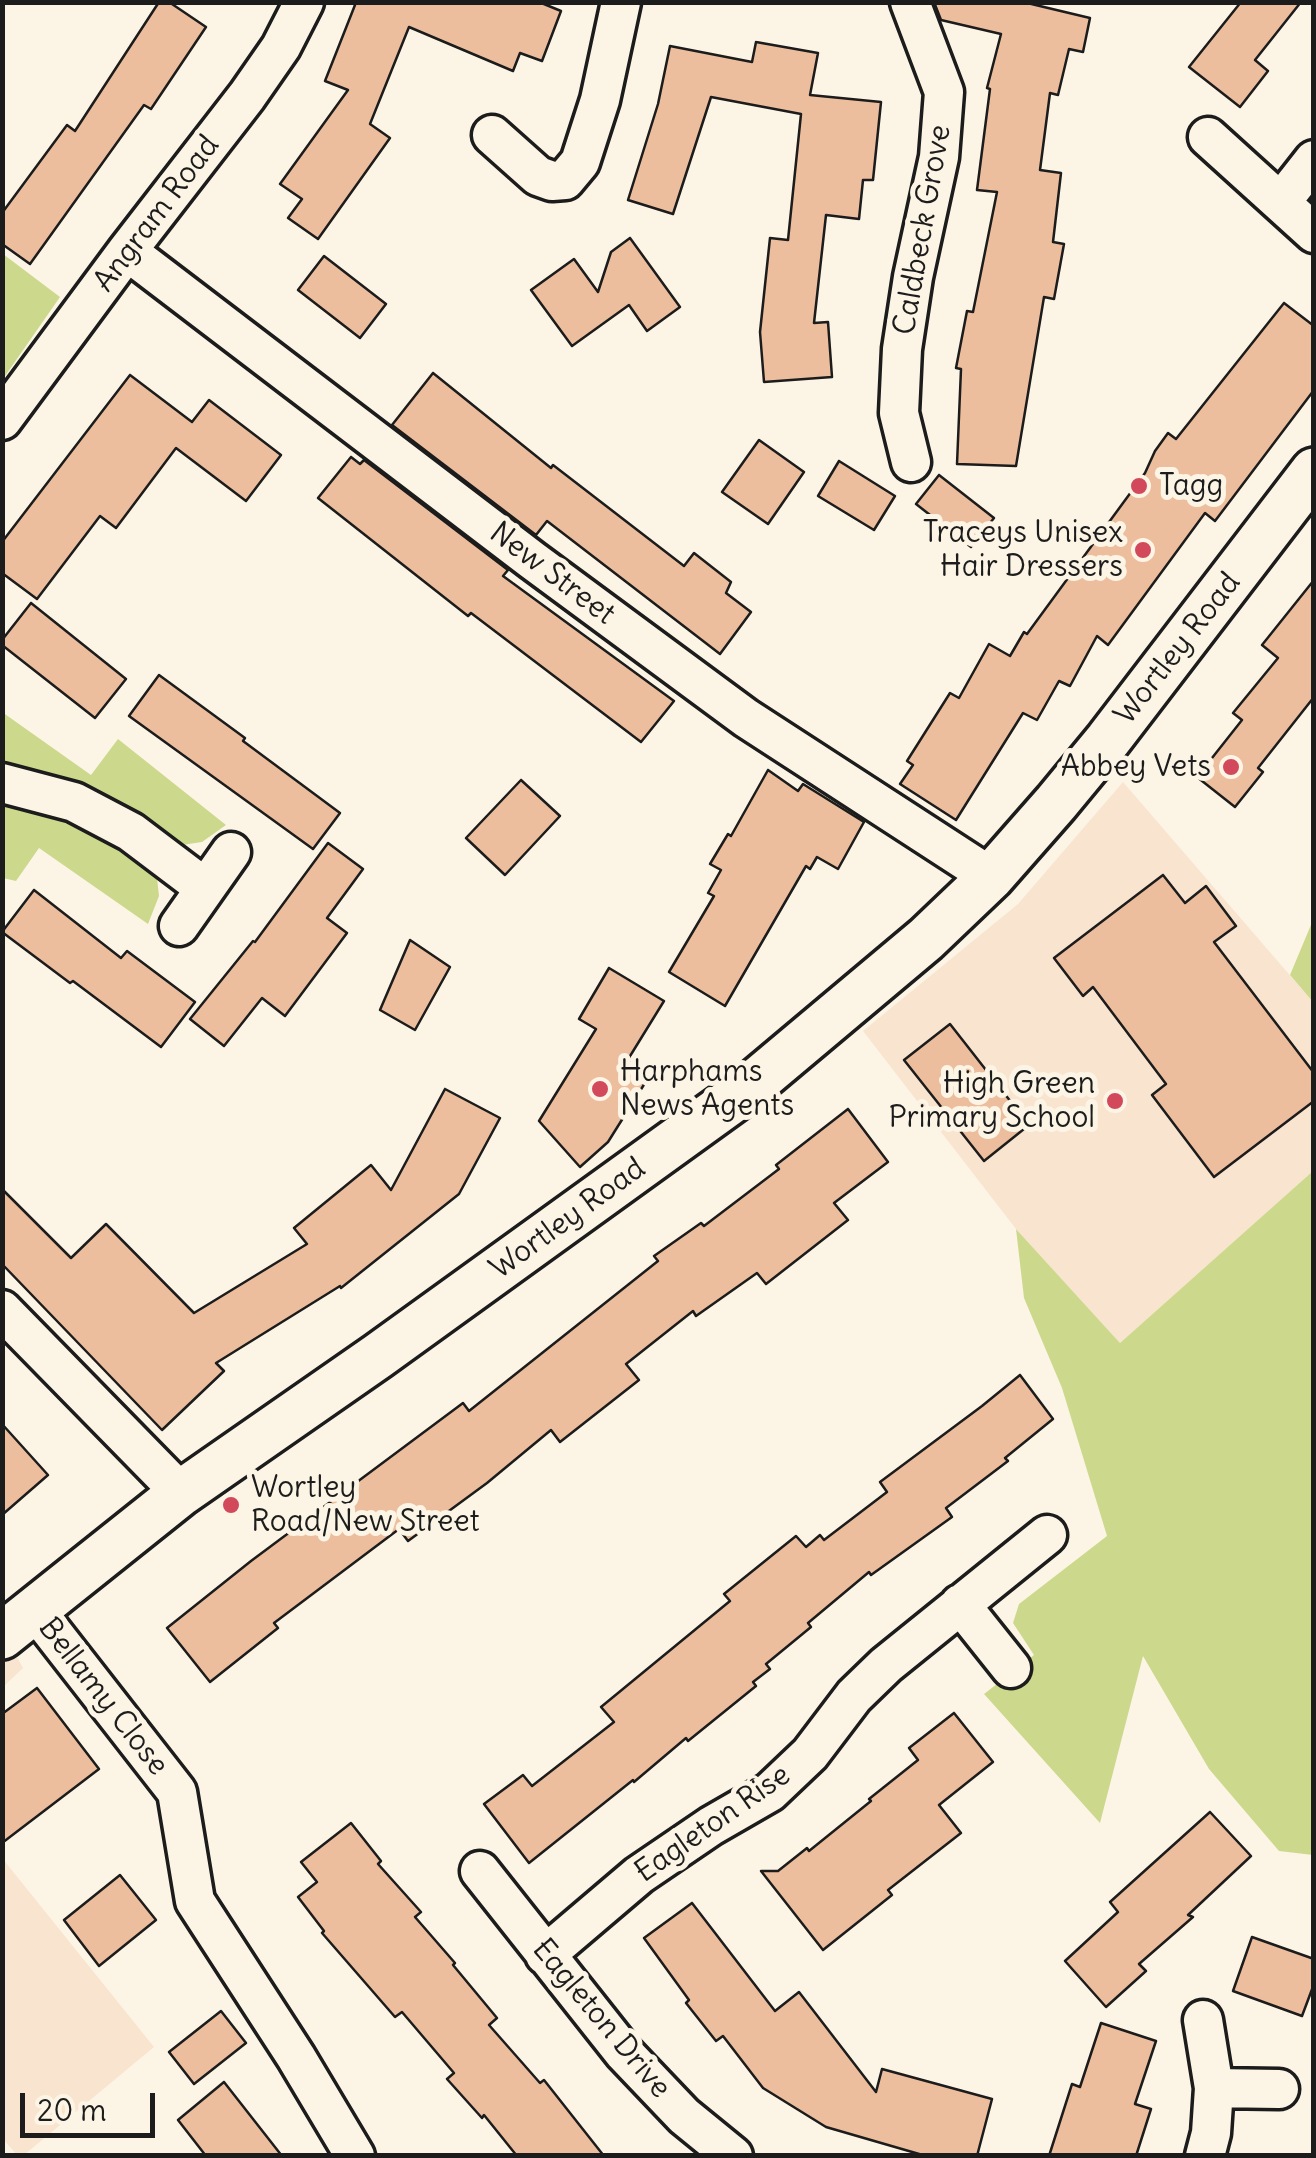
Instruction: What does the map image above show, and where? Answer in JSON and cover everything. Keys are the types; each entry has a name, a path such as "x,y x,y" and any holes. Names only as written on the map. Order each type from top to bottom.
{"street":[{"name":"Angram Road","path":"2,420 258,80 281,47 304,2"},
{"path":"492,135 538,176 552,182 566,180 580,162 600,100 621,2"},
{"name":"Caldbeck Grove","path":"910,2 944,92 940,157 913,276 902,349 899,413 911,462"},
{"path":"1208,136 1314,233"},
{"path":"1281,202 1314,160"},
{"name":"New Street","path":"128,251 746,718 991,877"},
{"name":"Wortley Road","path":"18,1623 181,1493 378,1356 745,1090 926,939 991,877 1056,803 1314,471"},
{"path":"2,784 74,802 130,832 205,888"},
{"path":"179,926 231,852"},
{"path":"2,1310 181,1493"},
{"name":"Eagleton Rise","path":"545,1955 639,1875 770,1792 810,1754 886,1665 1047,1535"},
{"path":"960,1604 1011,1668"},
{"name":"Bellamy Close","path":"18,1623 177,1792 196,1901 355,2156"},
{"name":"Eagleton Drive","path":"480,1871 624,2053 684,2116 732,2156"},
{"path":"1203,2020 1214,2088 1205,2156"},
{"path":"1214,2088 1280,2088"}],"shaded area":[{"name":"High Green Primary School","path":"1123,782 1313,1002 1313,1171 1120,1343 1016,1229 863,1031 1018,904"},
{"path":"2,1629 23,1668 3,1687 2,1687"},
{"path":"2,1858 154,2047 24,2155 17,2155 3,2139"}],"green space":[{"path":"3,254 60,297 3,379"},
{"path":"2,712 91,775 118,739 226,825 202,842 182,845 157,878 159,896 148,924 39,848 16,881 3,878"},
{"path":"1313,920 1313,1002 1290,975"},
{"path":"1313,1171 1313,1855 1279,1851 1209,1769 1143,1656 1100,1823 984,1694 1034,1655 1013,1623 1019,1604 1107,1536 1062,1388 1024,1298 1016,1229 1120,1343"}],"building":[{"path":"159,2 169,2 206,27 151,109 144,105 30,264 2,244 2,213 67,125 75,131"},
{"path":"352,2 539,2 561,11 542,61 520,53 513,71 409,27 370,124 390,138 318,239 288,218 302,199 280,184 348,90 325,81 355,5"},
{"path":"934,2 1023,2 1090,18 1083,52 1069,49 1058,95 1050,93 1040,170 1061,173 1053,242 1064,244 1054,299 1044,297 1016,466 957,464 961,369 956,368 967,311 973,312 997,192 977,190 990,89 987,88 1001,34 941,20"},
{"path":"1241,2 1301,2 1255,60 1268,71 1240,107 1189,67"},
{"path":"756,42 818,53 810,95 881,102 873,180 863,180 859,219 826,215 814,323 828,322 832,377 764,382 760,332 770,238 788,240 801,114 711,97 673,214 628,200 658,104 670,46 752,62"},
{"path":"630,238 680,307 647,331 629,305 572,346 531,290 574,259 598,292 611,252"},
{"path":"324,256 386,304 360,338 298,290"},
{"path":"1284,303 1314,326 1314,390 1215,521 1205,513 1108,645 1097,636 1070,686 1059,681 1037,720 1023,713 956,820 900,784 913,765 907,761 950,693 959,698 989,644 1010,656 1145,473 1168,433 1176,439"},
{"path":"433,373 551,468 553,465 684,566 694,553 731,582 726,593 751,612 720,654 547,521 536,535 392,425"},
{"path":"130,375 192,422 209,400 281,455 246,501 176,448 116,528 100,516 37,599 2,573 2,542"},
{"path":"759,440 804,472 768,524 722,492"},
{"path":"351,457 360,464 364,460 508,570 503,576 674,701 641,742 471,613 468,616 318,498"},
{"path":"839,461 895,496 874,530 818,496"},
{"path":"939,475 994,518 971,547 916,504"},
{"path":"1314,580 1314,697 1258,768 1263,772 1235,807 1197,777 1242,720 1233,713 1278,658 1262,645"},
{"path":"31,603 126,679 95,718 2,645"},
{"path":"159,675 340,813 313,849 129,716"},
{"path":"768,770 798,791 803,784 864,822 838,869 817,857 810,869 806,866 725,1006 669,972 714,896 708,893 721,870 710,864 728,834 731,836"},
{"path":"521,780 560,816 505,875 466,838"},
{"path":"328,843 363,869 327,918 347,933 285,1016 262,998 224,1046 190,1019 255,942"},
{"path":"1163,875 1185,903 1206,886 1236,926 1214,942 1314,1073 1314,1101 1214,1177 1152,1095 1166,1084 1093,987 1083,996 1054,958"},
{"path":"34,890 121,958 127,951 195,1002 161,1047 2,932"},
{"path":"410,940 450,967 415,1030 380,1010"},
{"name":"Harphams News Agents","path":"609,968 664,1001 627,1061 650,1075 608,1142 580,1167 539,1121 596,1029 579,1019"},
{"path":"950,1024 1029,1125 984,1161 904,1060"},
{"path":"445,1089 500,1118 459,1194 341,1288 216,1363 224,1371 162,1430 2,1264 2,1189 71,1258 106,1224 194,1313 307,1244 294,1228 371,1165 391,1190"},
{"path":"848,1109 888,1162 834,1203 848,1220 766,1284 757,1273 696,1316 693,1311 626,1364 639,1380 560,1442 551,1430 408,1541 399,1529 274,1623 278,1628 210,1682 167,1628 463,1403 469,1411 658,1261 654,1256 701,1223 704,1226 779,1169 776,1165"},
{"path":"1020,1375 1053,1419 1005,1458 1008,1461 946,1508 952,1517 871,1575 869,1572 808,1623 811,1627 766,1664 770,1669 753,1682 756,1686 529,1863 484,1804 523,1775 532,1786 614,1722 601,1707 730,1601 724,1594 796,1536 806,1547 820,1535 824,1540 887,1492 880,1482"},
{"path":"2,1424 48,1475 2,1515"},
{"path":"37,1688 99,1769 2,1843 2,1714"},
{"path":"954,1713 993,1762 939,1805 961,1833 888,1890 892,1895 823,1950 761,1871 778,1871 871,1801 918,1760 909,1748"},
{"path":"1210,1812 1251,1856 1188,1915 1193,1917 1139,1964 1146,1971 1106,2007 1065,1961 1118,1912 1110,1902"},
{"path":"351,1823 381,1861 378,1864 421,1912 415,1917 497,2018 489,2025 540,2083 544,2080 604,2156 517,2156 484,2115 482,2118 447,2079 454,2073 402,2012 395,2017 322,1933 298,1897 317,1882 301,1862"},
{"path":"120,1875 156,1920 99,1966 64,1920"},
{"path":"692,1903 775,2011 799,1992 876,2092 882,2069 992,2099 977,2156 926,2156 826,2127 763,2088 723,2036 716,2041 644,1938"},
{"path":"1252,1937 1314,1959 1314,1984 1302,2016 1233,1991"},
{"path":"221,2011 246,2043 194,2084 169,2052"},
{"path":"1101,2023 1156,2041 1135,2104 1151,2109 1136,2156 1049,2156 1072,2084 1080,2087"},
{"path":"224,2082 282,2156 206,2156 178,2120"}],"place":[{"name":"Tagg","path":"1139,486"},
{"name":"Traceys Unisex Hair Dressers","path":"1143,550"},
{"name":"Abbey Vets","path":"1231,767"},
{"name":"Harphams News Agents","path":"600,1089"},
{"name":"High Green Primary School","path":"1115,1101"},
{"name":"Wortley Road/New Street","path":"231,1505"}]}
